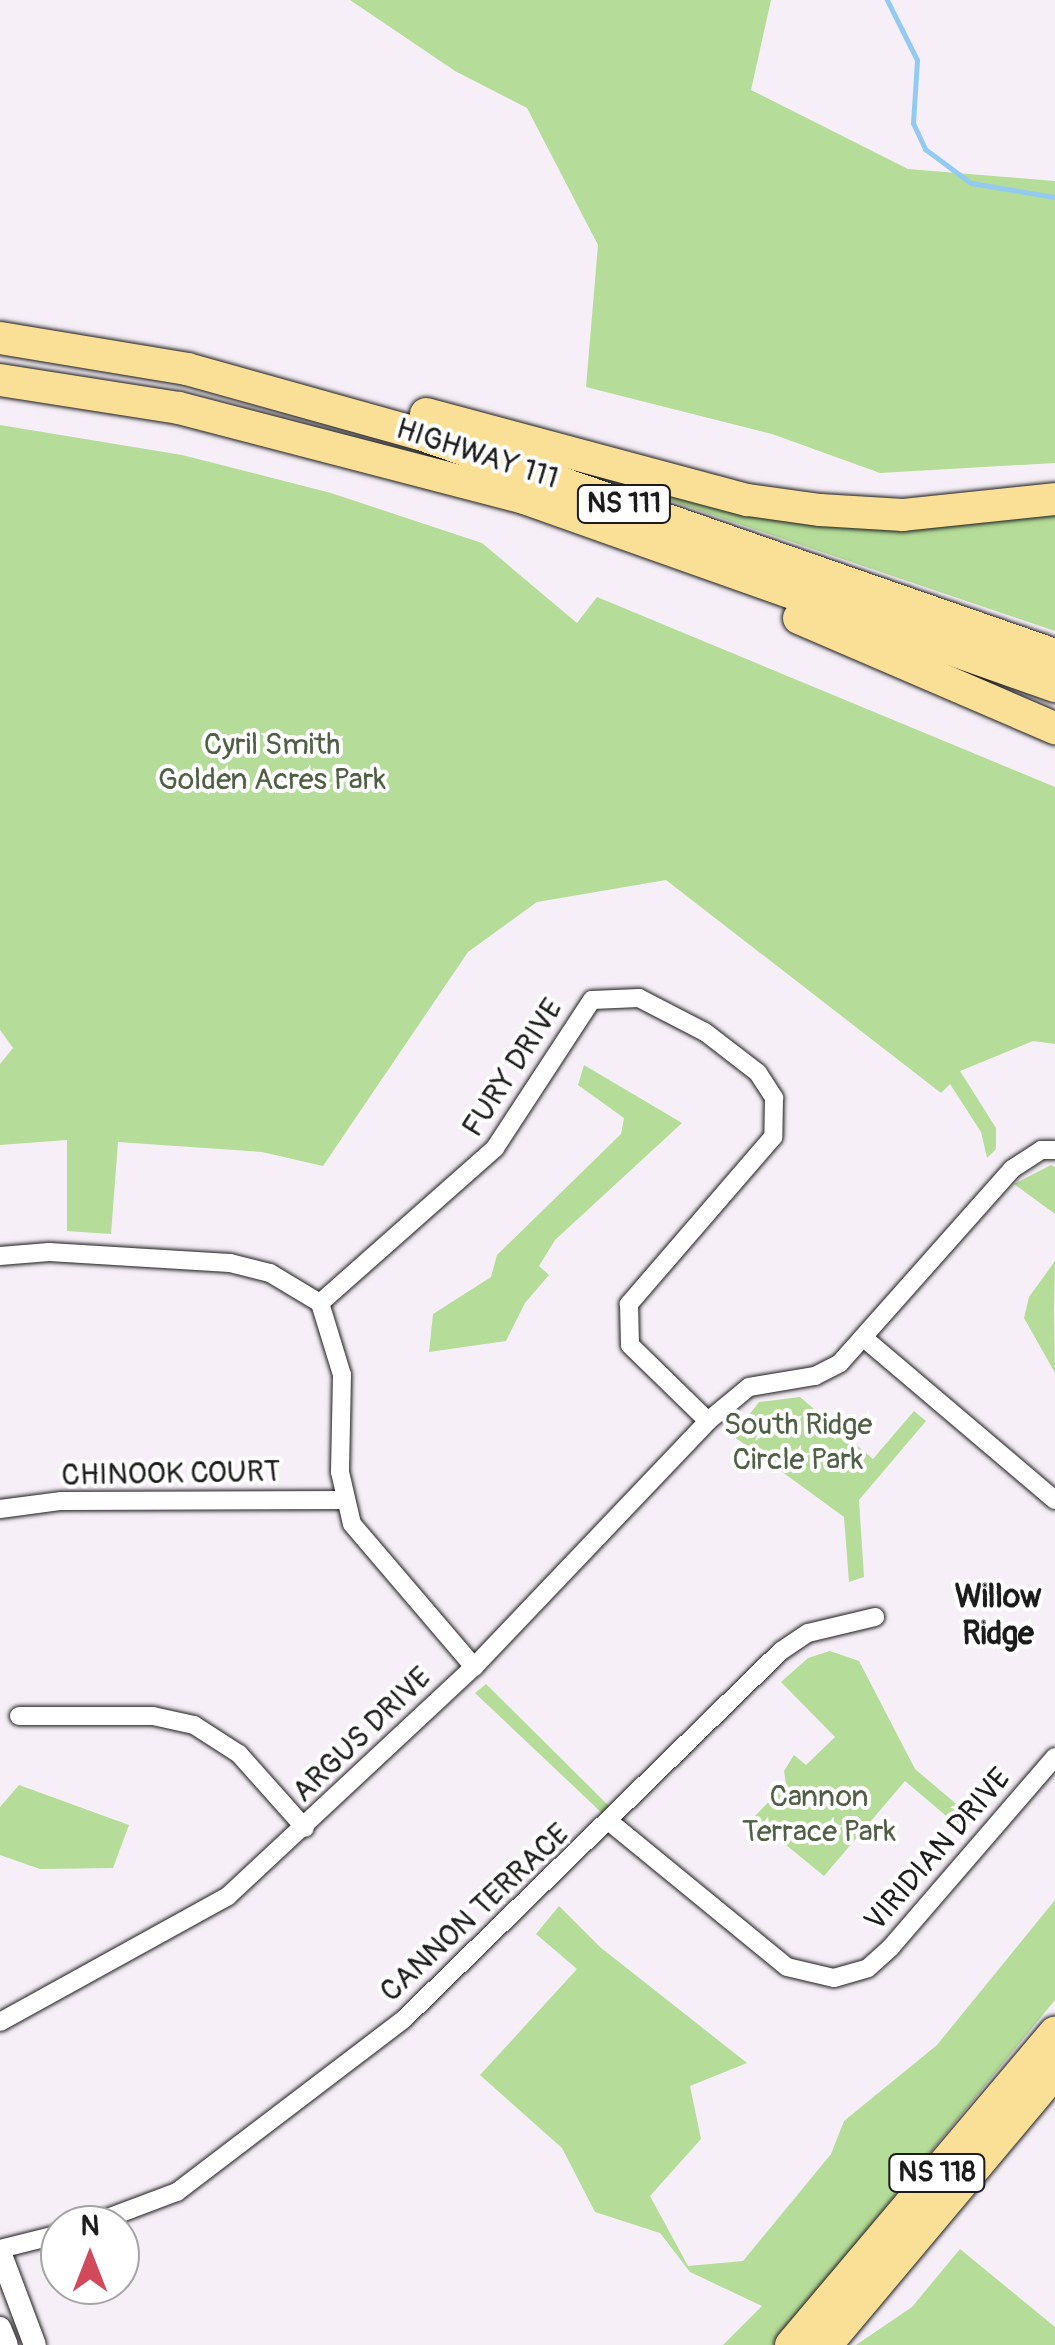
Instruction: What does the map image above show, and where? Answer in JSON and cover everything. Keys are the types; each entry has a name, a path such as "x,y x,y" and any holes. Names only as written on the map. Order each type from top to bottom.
{"highway":[{"name":"HIGHWAY 111","path":"0,338 187,368 420,434 1055,656"},
{"path":"187,368 308,380 644,474 788,506 903,515 1055,498"},
{"name":"HIGHWAY 111","path":"0,380 179,408 524,498 1055,686"},
{"path":"408,469 516,518 805,620 1055,728"},
{"name":"NS 118","path":"791,2345 1055,2033"},
{"name":"NS 118","path":"826,2345 1055,2072"}],"street":[{"name":"FURY DRIVE","path":"320,1303 496,1148 592,1000 620,994 639,998 705,1032 758,1073 777,1119 773,1136 629,1304 630,1345 708,1421"},
{"name":"ARGUS DRIVE","path":"0,2022 182,1926 305,1828 474,1667 708,1421 749,1387 815,1376 865,1339 1012,1168 1041,1150 1055,1150"},
{"path":"0,1256 50,1252 230,1263 270,1274 320,1303 342,1375 344,1500 366,1545 474,1667"},
{"path":"865,1339 1055,1500"},
{"name":"CHINOOK COURT","path":"0,1509 62,1501 344,1500"},
{"name":"CANNON TERRACE","path":"140,2206 178,2192 404,2019 611,1823 781,1650 808,1633 875,1617"},
{"path":"19,1716 154,1716 194,1726 239,1754 305,1828"},
{"name":"VIRIDIAN DRIVE","path":"611,1823 788,1967 834,1978 868,1968 891,1947 1055,1757"},
{"path":"35,2345 0,2251 40,2240"},
{"path":"0,2328 7,2345"}],"green space":[{"path":"350,0 771,0 751,90 908,169 1055,181 1055,463 880,473 772,434 586,387 598,245 527,108 455,71"},
{"name":"Cyril Smith Golden Acres Park","path":"0,425 182,455 331,493 482,543 577,623 597,597 1055,787 1055,1044 1033,1041 960,1071 996,1128 996,1149 987,1158 981,1132 950,1084 941,1093 666,880 537,902 468,952 323,1166 262,1152 118,1142 111,1234 67,1231 67,1140 0,1145 0,1064 13,1048 0,1030"},
{"path":"600,477 788,506 1055,504 1055,631"},
{"path":"584,1065 682,1123 555,1240 539,1266 549,1275 525,1303 506,1341 429,1352 433,1314 491,1277 497,1255 621,1134 624,1118 578,1085"},
{"path":"1051,1165 1055,1167 1055,1214 1014,1184"},
{"path":"1055,1261 1055,1373 1024,1318 1029,1297"},
{"name":"South Ridge Circle Park","path":"800,1397 873,1459 914,1411 926,1421 859,1500 864,1577 849,1582 844,1517 733,1436 759,1402"},
{"name":"Cannon Terrace Park","path":"830,1651 859,1661 915,1769 974,1819 964,1831 905,1781 824,1876 753,1818 786,1784 784,1771 794,1755 806,1765 835,1737 781,1682 808,1658"},
{"path":"486,1684 611,1808 603,1814 475,1693"},
{"path":"19,1785 129,1825 113,1868 40,1869 0,1855 0,1807"},
{"path":"1055,1900 1055,2000 773,2345 723,2345 762,2306 690,2272 660,2233 595,2212 562,2148 480,2075 577,1969 536,1934 559,1906 600,1947 747,2063 690,2086 701,2139 650,2196 688,2266 743,2261 831,2154 844,2121 937,2045"},
{"path":"960,2249 1055,2327 1055,2345 856,2345 912,2307"}],"waterway":[{"path":"887,0 917,60 913,123 925,149 971,183 1055,197"}],"district":[{"name":"Willow Ridge","path":"998,1616"}]}
